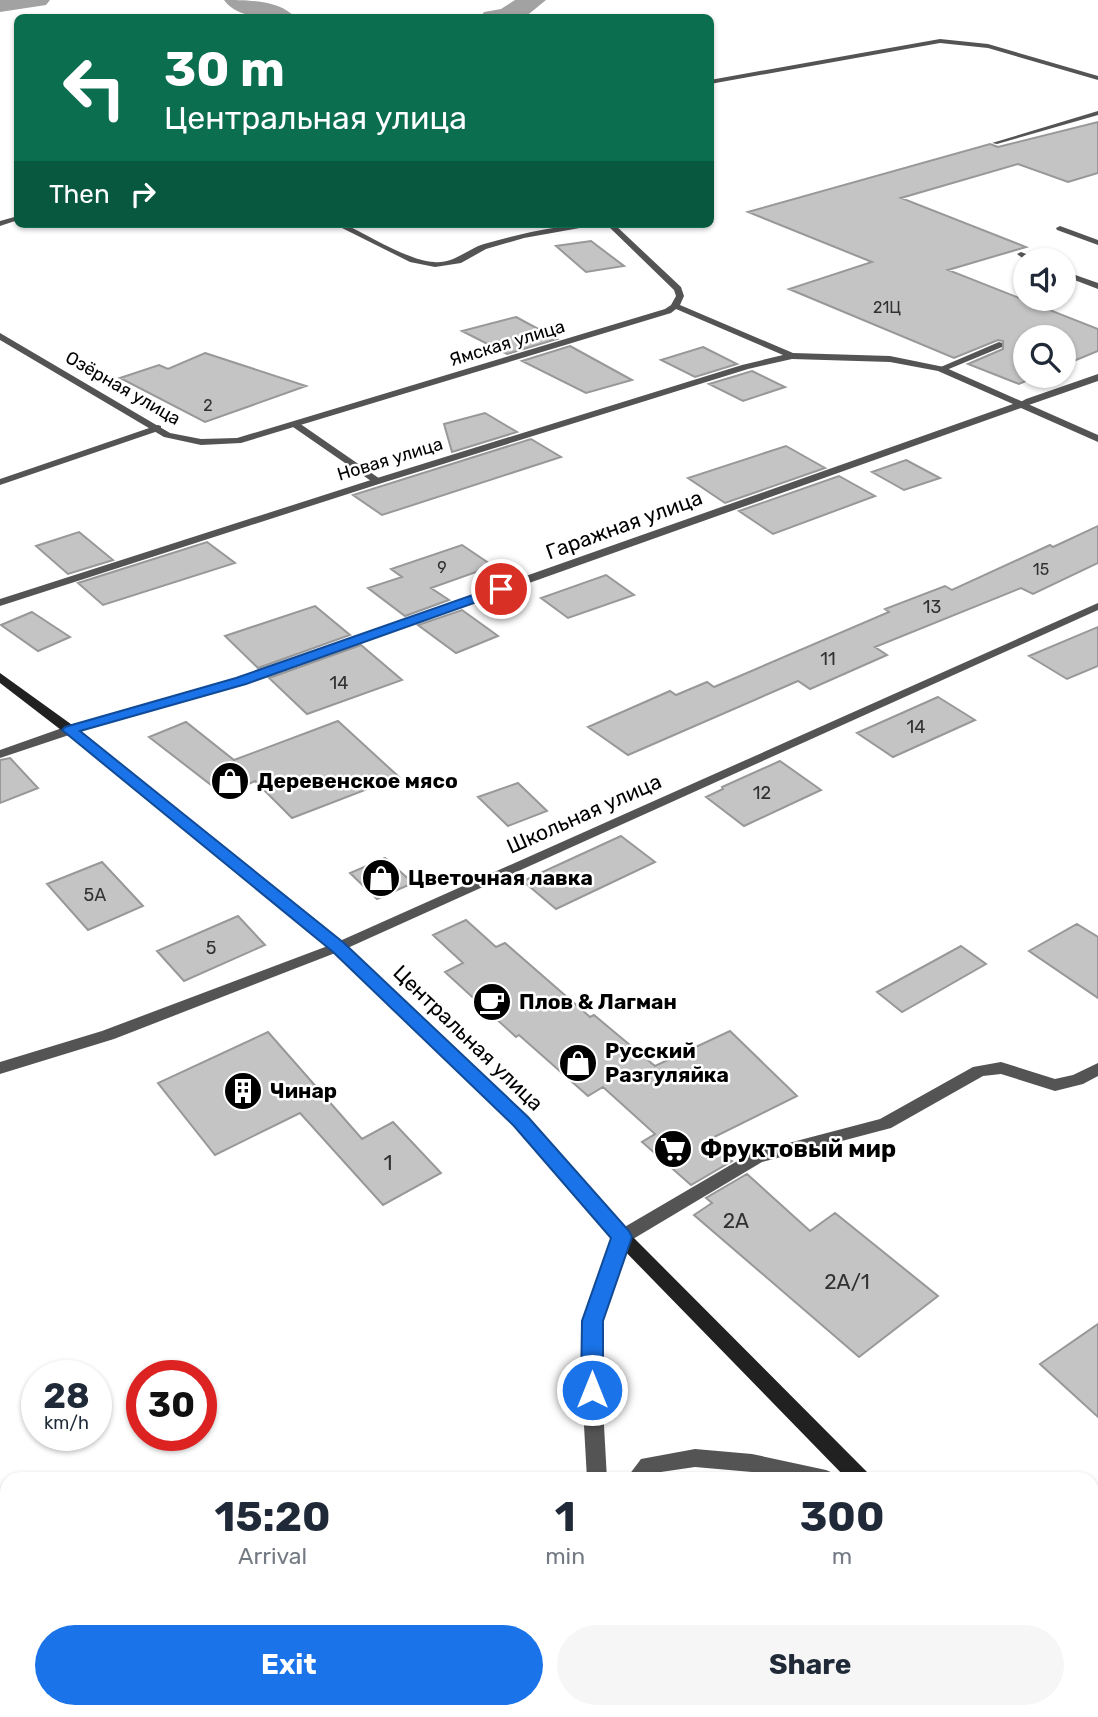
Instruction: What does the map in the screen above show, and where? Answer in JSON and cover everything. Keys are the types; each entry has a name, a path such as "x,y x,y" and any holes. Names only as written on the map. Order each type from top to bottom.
{"street":[{"path":"714,81 940,41 988,46 1098,78"},
{"path":"995,143 1098,113"},
{"path":"346,228 413,260 435,265 458,261 483,247 523,236 573,228"},
{"path":"614,228 678,289 680,296 676,306 792,356 890,359 941,369 1098,439"},
{"path":"1059,228 1098,243"},
{"path":"1076,278 1098,286"},
{"name":"Ямская улица","path":"238,442 676,306"},
{"name":"Озёрная улица","path":"0,336 167,435 201,442 238,442"},
{"path":"941,369 999,345"},
{"name":"Новая улица","path":"0,603 378,481 745,367 792,356"},
{"name":"Гаражная улица","path":"0,754 70,730 241,681 1020,405 1040,395 1080,387 1098,377"},
{"path":"296,425 378,481"},
{"path":"0,482 158,428"},
{"name":"Школьная улица","path":"0,1068 108,1035 338,947 1098,607"},
{"name":"Центральная улица","path":"0,677 70,730 338,947 521,1122 622,1237 853,1472"},
{"path":"597,1472 592,1390 592,1321 622,1237 757,1157 885,1124 979,1071 1001,1068 1055,1085 1077,1080 1098,1069"},
{"path":"642,1472 648,1465 695,1458 752,1463 793,1472"}],"building":[{"path":"1098,122 1098,173 1068,182 1018,164 901,198 1026,247 1013,248 1013,251 948,270 1013,296 1013,311 1052,311 1098,329 1098,351 1076,360 1076,325 1013,325 1013,382 968,364 1003,349 1003,341 998,340 954,358 789,289 872,262 748,212 990,144 998,147"},
{"path":"591,241 624,266 586,272 556,246"},
{"path":"516,317 557,339 507,354 462,331"},
{"path":"570,346 632,380 586,393 522,361"},
{"path":"703,347 737,364 695,377 661,360"},
{"path":"205,353 306,386 205,422 120,378 159,365 168,369"},
{"path":"752,371 785,387 743,401 709,384"},
{"path":"485,413 517,432 452,452 444,424"},
{"path":"531,439 561,457 382,515 353,495"},
{"path":"786,446 825,468 725,503 688,478"},
{"path":"906,460 940,478 904,490 872,472"},
{"path":"839,476 875,496 773,534 739,511"},
{"path":"1098,526 1098,563 1033,594 1021,588 875,647 887,655 810,689 798,681 628,755 588,727 670,691 676,695 707,682 714,687 889,612 885,609 945,586 952,590"},
{"path":"79,532 113,560 68,574 36,546"},
{"path":"207,542 235,563 103,605 78,583"},
{"path":"462,545 493,566 431,588 449,600 405,616 368,588 402,577 391,569"},
{"path":"606,575 634,595 568,618 541,598"},
{"path":"315,606 350,635 258,668 225,636"},
{"path":"462,610 498,636 456,653 418,625"},
{"path":"32,612 70,637 38,651 1,625"},
{"path":"1098,627 1098,666 1067,679 1029,656"},
{"path":"361,645 402,680 307,714 269,678"},
{"path":"938,697 975,720 893,757 857,733"},
{"path":"338,721 399,777 292,818 255,781 224,795 149,737 186,722 234,760"},
{"path":"10,758 38,788 0,803 0,760"},
{"path":"780,761 821,790 744,826 706,797 723,789 722,787"},
{"path":"518,783 547,811 508,826 478,797"},
{"path":"621,836 655,862 556,909 523,881"},
{"name":"Цветочная лавка","path":"385,858 413,883 377,899 350,873"},
{"path":"102,862 143,906 88,930 47,884"},
{"path":"238,916 265,945 184,981 157,951"},
{"path":"466,920 496,947 505,943 590,1017 594,1015 655,1066 730,1031 797,1096 708,1140 732,1161 691,1185 642,1142 655,1134 603,1087 588,1096 519,1035 516,1037 445,972 463,963 433,935"},
{"path":"1077,924 1098,937 1098,998 1029,951"},
{"path":"961,946 986,964 902,1012 877,992"},
{"name":"Чинар","path":"268,1032 362,1139 393,1122 441,1173 383,1205 300,1113 215,1155 158,1083"},
{"path":"747,1174 810,1231 835,1213 938,1296 859,1357 694,1215 712,1203 706,1198"},
{"path":"1098,1324 1098,1417 1040,1364"}],"waterway":[{"path":"0,4 37,0"},
{"path":"237,0 272,14"},
{"path":"511,14 533,0"}],"place":[{"name":"Деревенское мясо","path":"230,781"},
{"name":"Цветочная лавка","path":"381,878"},
{"name":"Плов & Лагман","path":"492,1002"},
{"name":"Русский Разгуляйка","path":"578,1063"},
{"name":"Чинар","path":"243,1091"},
{"name":"Фруктовый мир","path":"673,1149"}],"route":[{"path":"501,589 241,681 70,730 338,947 521,1122 622,1237 592,1321 592,1390"}]}
